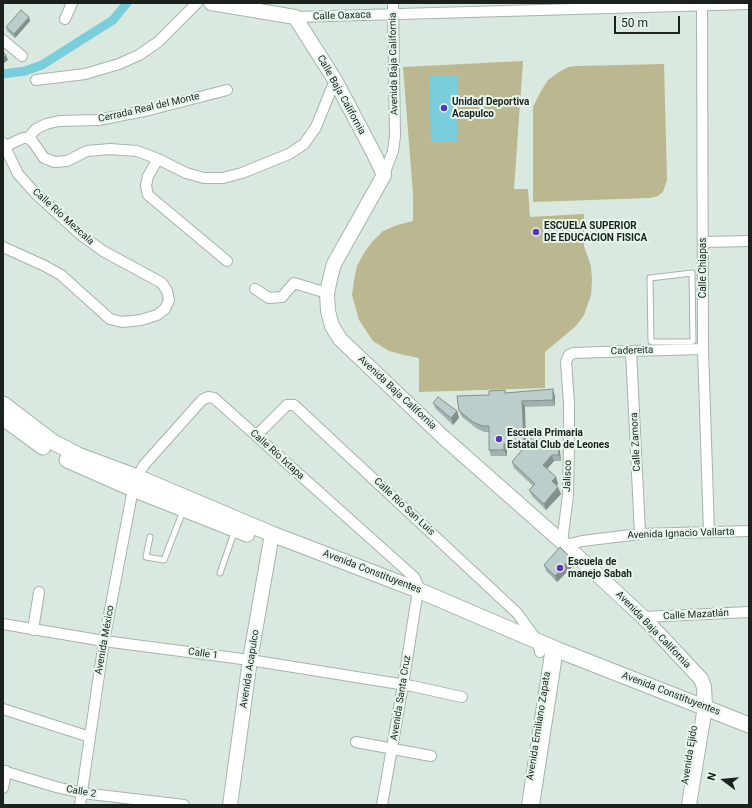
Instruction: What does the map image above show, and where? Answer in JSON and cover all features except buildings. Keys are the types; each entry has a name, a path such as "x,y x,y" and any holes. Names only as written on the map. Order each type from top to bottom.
{"main road":[{"path":"211,3 295,17"},
{"name":"Calle Baja California","path":"295,17 335,80 384,175"},
{"name":"Avenida Baja California","path":"384,175 334,264 327,293 328,311 332,326 340,339 443,437 564,544 643,617 701,679 704,687 702,707"},
{"name":"Avenida Constituyentes","path":"3,404 53,442 135,483 272,539 417,595 549,651 749,725"},
{"name":"Avenida Constituyentes","path":"3,418 50,452 74,464 135,483"},
{"name":"Avenida Acapulco","path":"230,805 250,660 272,539"},
{"name":"Avenida Constituyentes","path":"702,707 749,734"},
{"name":"Avenida Ejido","path":"683,805 702,707"},
{"name":"Avenida Ejido","path":"689,805 702,707"}],"street":[{"path":"36,80 85,74 119,64 139,55 158,42 197,3"},
{"name":"Avenida Baja California","path":"384,175 393,152 395,136 393,3"},
{"path":"65,18 68,4"},
{"name":"Calle Chiapas","path":"702,4 703,349 709,532"},
{"name":"Calle Oaxaca","path":"295,17 393,14 462,8 749,4"},
{"path":"3,40 22,56"},
{"path":"4,144 23,138 28,138 33,142 44,158 55,162 67,161 87,151 110,149 137,151 158,159 186,173 204,178 223,178 242,173 289,154 304,144 316,127 335,80"},
{"name":"Cerrada Real del Monte","path":"28,138 36,129 46,124 59,121 98,120 149,110 227,90"},
{"name":"Calle Río Mezcala","path":"3,247 61,275 110,319 122,322 141,320 158,315 165,309 169,300 167,291 162,283 97,247 81,235 36,194 18,174 4,144"},
{"path":"158,159 148,176 146,186 148,195 227,261"},
{"path":"703,242 749,241"},
{"path":"255,289 270,298 282,297 294,283 327,293"},
{"name":"Cadereita","path":"566,362 569,355 574,353 631,350 703,349"},
{"name":"Calle Zamora","path":"631,350 640,534"},
{"name":"Jalisco","path":"564,544 570,446 566,362"},
{"name":"Calle Río Ixtapa","path":"135,483 144,465 202,400 208,397 214,398 414,578 417,583 417,595"},
{"name":"Calle Río San Luis","path":"256,436 287,405 294,404 518,613 549,651"},
{"name":"Avenida México","path":"80,805 104,641 135,483"},
{"name":"Avenida Ignacio Vallarta","path":"564,544 640,534 749,531"},
{"path":"33,630 39,592"},
{"name":"Avenida Santa Cruz","path":"382,805 417,595"},
{"name":"Calle Mazatlán","path":"643,617 749,612"},
{"name":"Calle 1","path":"3,624 104,641 250,660 403,685 462,697"},
{"name":"Avenida Emiliano Zapata","path":"527,805 549,651"},
{"name":"Avenida Emiliano Zapata","path":"534,805 549,651"},
{"path":"3,709 90,737"},
{"path":"356,742 431,756"},
{"path":"3,788 5,771"},
{"name":"Calle 2","path":"5,771 56,787 82,793 155,803 184,805"}],"lane":[{"path":"692,273 693,341 652,342 650,278 692,273 703,272"},
{"path":"150,537 146,557 164,560 186,504"},
{"path":"220,573 237,525"}],"shaded area":[{"path":"523,61 514,189 528,189 530,217 584,214 584,246 591,266 591,295 584,315 576,326 545,352 545,388 419,392 419,358 389,351 373,341 359,320 352,295 357,266 372,242 383,231 397,225 413,221 413,194 403,67"},
{"path":"664,64 667,180 663,192 658,196 650,198 533,202 533,107 548,80 568,67"}],"water":[{"name":"Unidad Deportiva Acapulco","path":"429,75 457,75 458,141 431,142"}],"waterway":[{"path":"3,74 25,71 42,65 113,20 127,3"}],"place":[{"name":"Unidad Deportiva Acapulco","path":"444,108"},
{"name":"ESCUELA SUPERIOR DE EDUCACION FISICA","path":"536,232"},
{"name":"Escuela Primaria Estatal Club de Leones","path":"499,439"},
{"name":"Escuela de manejo Sabah","path":"560,568"}]}
